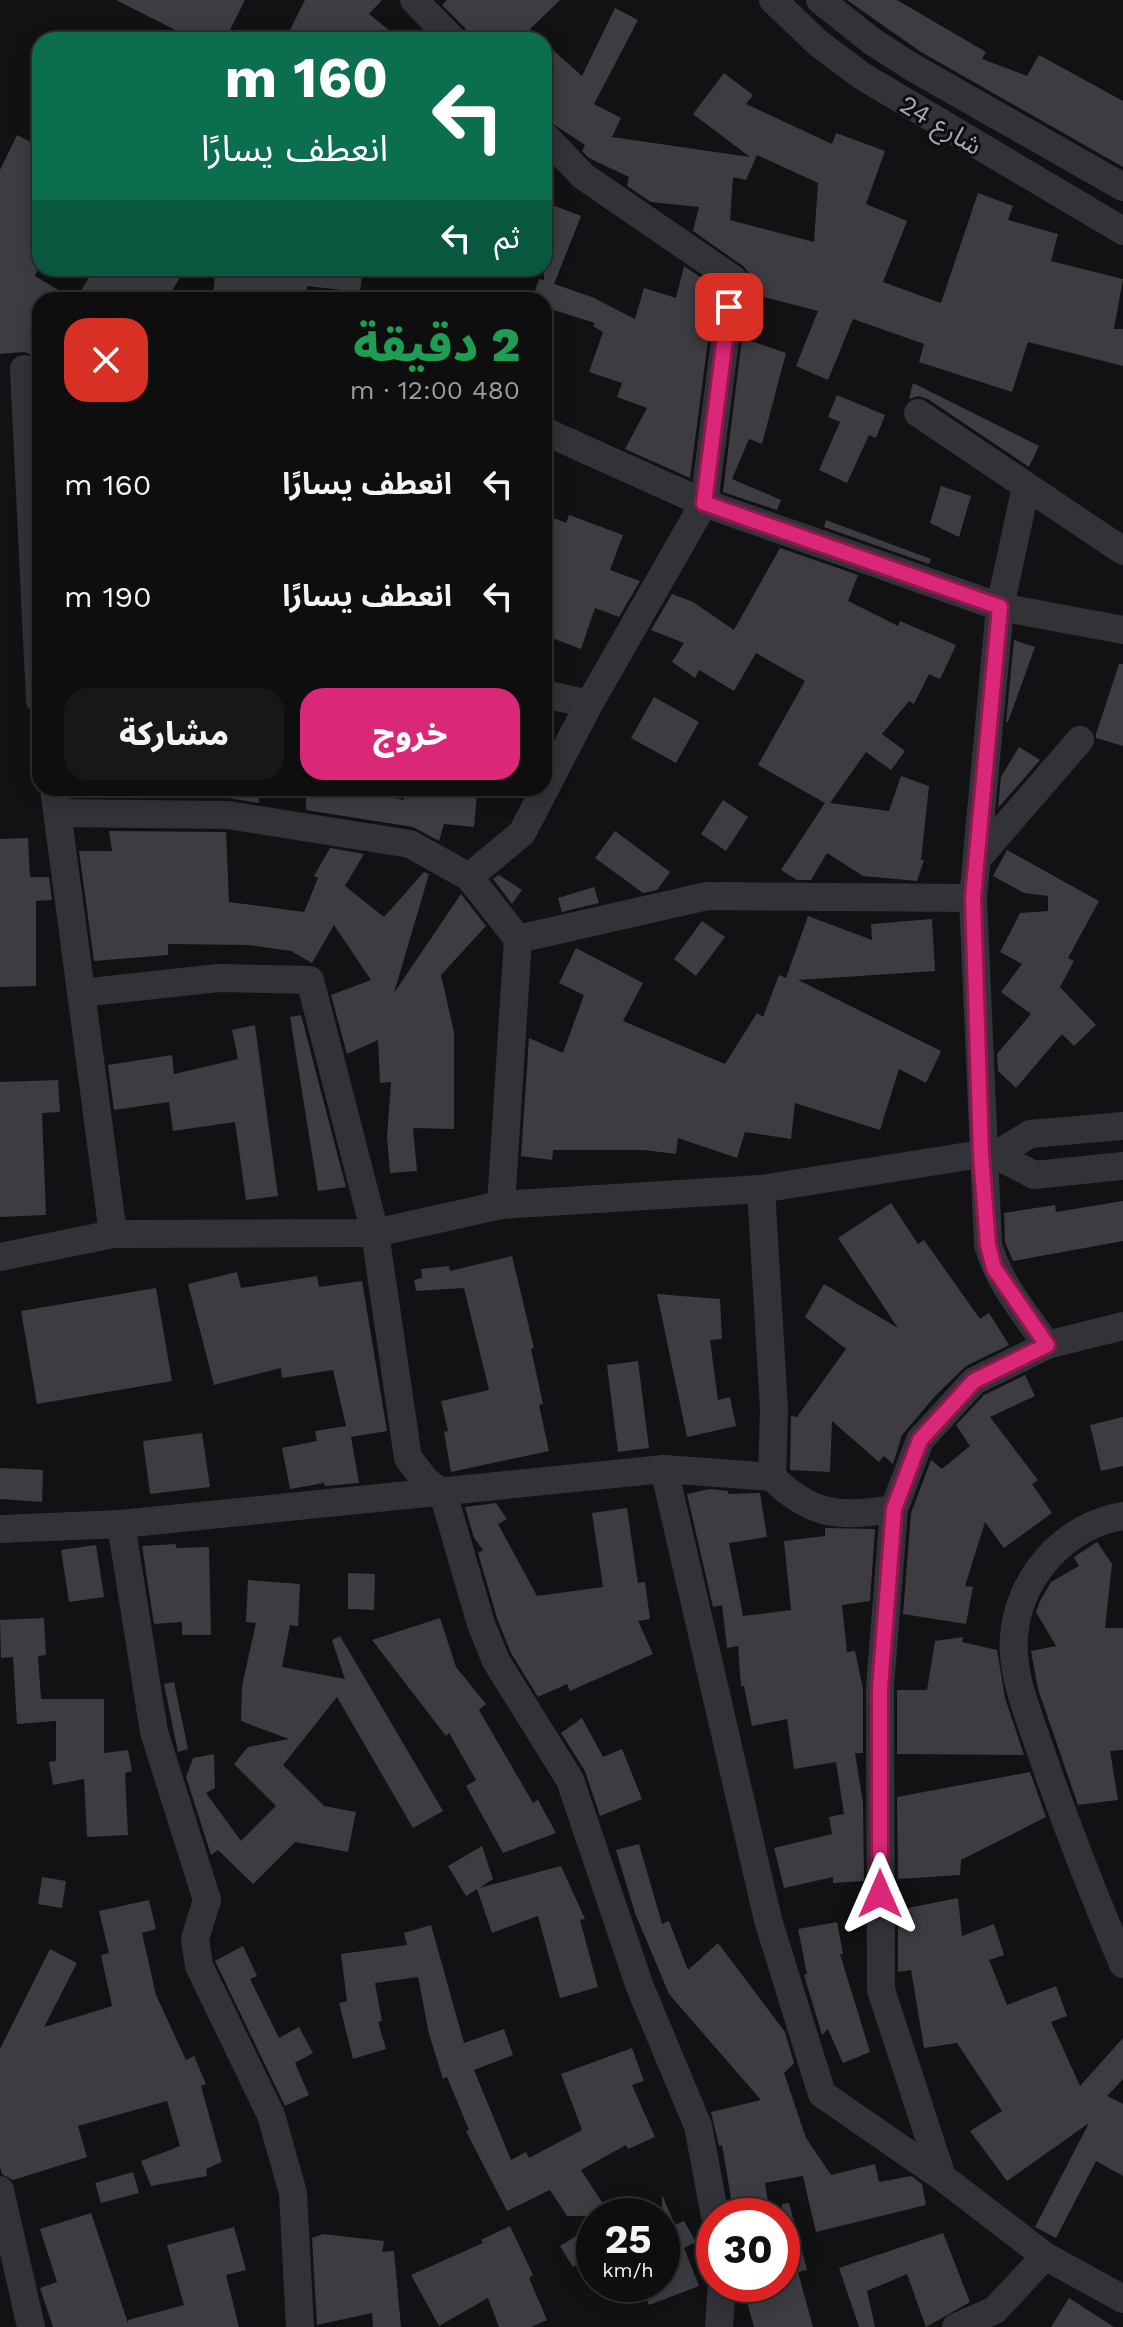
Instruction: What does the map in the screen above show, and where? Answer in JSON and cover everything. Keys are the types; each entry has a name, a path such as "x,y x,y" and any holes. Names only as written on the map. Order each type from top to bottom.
{"street":[{"path":"414,0 445,32"},
{"name":"شارع 24","path":"773,0 818,43 862,76 1123,231"},
{"name":"شارع 24","path":"820,0 873,42 912,67 1123,187"},
{"path":"552,143 583,176 733,279 704,503 589,704 552,775"},
{"path":"21,368 32,559"},
{"path":"918,413 1123,551"},
{"path":"552,435 704,503 1000,607 1123,630"},
{"path":"1026,486 1000,607 973,898 989,1154 988,1245 994,1268 1047,1345"},
{"path":"552,696 589,704"},
{"path":"977,859 1080,740"},
{"path":"469,877 522,833 541,796"},
{"path":"113,1234 56,801 243,817 410,844 469,877 518,939 501,1205"},
{"path":"518,939 707,896 973,898"},
{"path":"81,993 218,978 310,980 375,1233 408,1458 426,1481 443,1493 496,1661 570,1780 640,1987 698,2126 712,2198"},
{"path":"0,1257 113,1234 375,1233 501,1205 761,1189 989,1154 1030,1134 1123,1126"},
{"path":"989,1154 1034,1175 1123,1166"},
{"path":"761,1189 774,1409 772,1477"},
{"path":"942,2177 881,1990 880,1688 894,1509 920,1440 974,1381 1047,1345 1123,1326"},
{"path":"0,1529 121,1524 664,1469 772,1477 797,1501 829,1512 894,1509"},
{"path":"664,1469 768,1920 822,2094 942,2177 1045,2256 1123,2299"},
{"path":"1123,1516 1100,1520 1080,1529 1047,1559 1018,1609 1014,1639 1020,1691 1064,1819 1123,1964"},
{"path":"121,1524 154,1732 207,1900 195,1939 199,1966 271,2115 293,2193 300,2327"},
{"path":"0,2190 31,2327"},
{"path":"956,2327 995,2310 1045,2256"},
{"path":"719,2327 721,2302"}],"building":[{"path":"116,0 245,0 229,32 179,32"},
{"path":"305,0 382,0 369,14 391,32 289,32"},
{"path":"447,0 560,0 530,29 533,32 467,32 442,5"},
{"path":"847,0 897,0 986,52 982,59 1027,76 1039,55 1123,101 1123,167 921,52"},
{"path":"615,8 638,20 594,104 621,118 612,137 750,157 693,114 724,73 753,95 746,104 832,144 836,133 885,151 866,204 907,221 883,282 941,303 978,193 1013,206 1008,220 1058,234 1051,261 1123,279 1114,329 1123,329 1123,366 1028,342 1012,392 919,362 924,344 853,319 828,380 796,366 818,311 748,293 749,273 743,266 693,231 699,207 651,202 627,186 629,177 589,158 582,151 585,145 552,123 552,49 582,76","holes":["757,155 818,183 814,242 730,220 733,177 746,180"]},
{"path":"17,135 32,143 32,276 62,292 32,292 32,355 24,352 0,354 0,170"},
{"path":"552,205 581,216 554,284 592,297 635,319 644,288 676,298 684,266 715,287 690,478 625,449 647,408 617,397 622,383 589,372 603,332 593,326 595,323 552,310 552,292 535,292 539,279 544,280 544,276 552,276"},
{"path":"90,276 181,276 171,292 80,292"},
{"path":"215,276 362,276 360,292 307,286 307,292 214,292"},
{"path":"742,338 786,353 762,444 749,439 732,479 781,500 777,510 723,492"},
{"path":"913,383 1039,446 1029,467 928,399 918,396 909,399"},
{"path":"837,395 885,415 876,438 869,435 847,483 819,470 840,422 828,417"},
{"path":"941,486 971,496 959,537 930,523"},
{"path":"569,515 623,535 610,570 640,581 619,617 595,608 581,649 552,638 552,517 566,523"},
{"path":"826,520 931,559 929,564 824,527"},
{"path":"780,548 858,575 848,601 898,626 900,621 956,645 940,679 929,674 914,704 909,701 882,734 905,751 891,770 866,752 830,803 889,811 901,776 929,786 921,860 924,860 917,881 863,876 827,853 811,880 797,880 781,870 825,803 758,765 805,681 756,653 734,691 699,670 695,678 672,662 684,643 651,630 672,594 693,602 734,630"},
{"path":"1014,640 1035,647 1006,722"},
{"path":"1119,664 1123,664 1123,746 1096,738"},
{"path":"654,697 699,722 676,763 631,738"},
{"path":"1019,747 1040,760 998,808 1001,777"},
{"path":"259,796 259,803 228,798 119,797"},
{"path":"306,796 385,796 404,800 404,796 477,796 474,827 444,824 439,841 413,827 306,810"},
{"path":"723,800 748,817 726,851 701,834"},
{"path":"109,831 226,832 229,902 304,912 318,878 314,876 330,848 364,854 345,886 384,917 424,872 429,874 394,993 461,894 486,926 441,975 454,1032 454,1129 413,1128 417,1171 390,1173 387,1137 391,1082 380,1083 378,1040 347,1054 331,995 371,980 334,925 312,963 291,951 249,945 168,944 168,955 94,961 79,851 112,851"},
{"path":"615,831 670,872 657,890 643,893 595,858"},
{"path":"28,838 30,877 49,877 52,900 36,901 36,986 0,987 0,839"},
{"path":"1007,850 1099,901 1068,958 1074,961 1060,987 1096,1025 1074,1046 1062,1034 1016,1088 998,1071 997,1054 1031,1014 1001,992 1022,964 1000,952 1020,913 1048,911 1048,896 1024,893 993,876"},
{"path":"499,875 522,890 512,904 493,879"},
{"path":"594,887 599,903 562,912 558,898"},
{"path":"808,916 872,940 871,924 932,919 935,971 798,980 941,1051 926,1083 899,1069 880,1130 795,1103 791,1139 745,1132 737,1158 678,1138 676,1154 644,1150 553,1150 552,1160 521,1156 529,1038 563,1053 584,995 559,983 576,948 643,983 623,1021 725,1064 757,1013 763,1017 779,975 786,978"},
{"path":"702,921 725,937 696,976 674,959"},
{"path":"301,1015 346,1187 318,1191 290,1017"},
{"path":"255,1025 278,1196 246,1200 235,1122 173,1131 169,1102 114,1110 108,1065 172,1055 174,1074 238,1059 232,1030"},
{"path":"58,1080 60,1112 42,1113 46,1215 0,1217 0,1082"},
{"path":"1123,1201 1123,1241 1013,1261 1005,1242 1004,1213 1055,1205 1056,1212"},
{"path":"891,1203 918,1244 924,1240 980,1319 989,1313 1009,1345 966,1366 936,1395 902,1435 893,1464 884,1456 879,1462 832,1421 830,1472 790,1470 791,1416 797,1417 846,1349 805,1317 824,1284 898,1328 838,1238"},
{"path":"512,1256 534,1348 531,1349 543,1404 539,1405 549,1451 451,1472 444,1432 448,1431 441,1401 489,1390 464,1288 416,1291 414,1280 422,1278 421,1269 449,1266 450,1271"},
{"path":"237,1272 241,1288 317,1276 319,1287 362,1281 387,1431 351,1437 359,1483 325,1486 324,1483 290,1489 282,1448 317,1441 315,1431 346,1426 333,1370 282,1378 281,1368 214,1385 188,1284"},
{"path":"156,1288 172,1381 37,1404 21,1311"},
{"path":"657,1294 720,1299 722,1339 710,1340 718,1400 730,1397 736,1426 687,1437"},
{"path":"638,1361 649,1448 618,1452 607,1365"},
{"path":"1025,1375 1035,1396 990,1417 1038,1480 1032,1484 1052,1513 1004,1548 985,1522 965,1586 973,1587 966,1624 903,1614 911,1513 931,1460 942,1469 970,1446 956,1425 984,1395"},
{"path":"1123,1417 1123,1466 1101,1471 1090,1425"},
{"path":"202,1433 210,1487 150,1494 143,1441"},
{"path":"0,1468 43,1470 42,1502 0,1499"},
{"path":"710,1489 728,1491 728,1494 760,1493 767,1537 729,1543 743,1616 791,1610 784,1541 825,1536 825,1528 875,1529 870,1601 842,1605 847,1652 855,1651 863,1689 863,1753 855,1753 863,1803 864,1881 833,1883 833,1877 784,1888 774,1848 832,1834 829,1817 844,1814 836,1762 794,1769 787,1719 752,1726 744,1686 741,1686 738,1646 727,1648 722,1605 713,1607 687,1494"},
{"path":"496,1503 507,1519 498,1524 537,1596 603,1587 592,1513 627,1508 638,1583 645,1582 650,1619 638,1621 653,1654 570,1691 567,1684 538,1697 511,1653 497,1618 478,1553 483,1550 474,1538 465,1507"},
{"path":"1097,1542 1112,1564 1105,1628 1123,1628 1123,1750 1110,1751 1118,1800 1078,1805 1038,1689 1031,1651 1056,1646 1036,1612 1040,1601 1051,1582 1079,1566 1074,1557"},
{"path":"176,1544 176,1548 209,1547 211,1635 182,1635 182,1622 154,1624 142,1546"},
{"path":"96,1545 104,1597 69,1602 61,1550"},
{"path":"348,1573 375,1574 374,1610 348,1609"},
{"path":"248,1580 300,1584 298,1626 290,1625 282,1667 345,1679 332,1640 340,1636 443,1811 413,1828 337,1697 283,1765 324,1806 356,1812 348,1852 295,1842 253,1884 218,1850 211,1855 186,1777 193,1758 214,1754 215,1788 206,1793 241,1841 276,1806 234,1764 248,1747 289,1739 241,1721 242,1686 256,1623 246,1622"},
{"path":"44,1618 46,1655 38,1656 41,1699 104,1699 104,1753 128,1750 132,1771 125,1773 128,1835 87,1837 84,1779 53,1785 49,1762 56,1761 56,1721 17,1724 13,1657 1,1658 0,1620"},
{"path":"440,1618 456,1667 486,1704 479,1710 533,1803 538,1800 556,1833 503,1853 466,1786 476,1780 449,1733 446,1736 372,1640"},
{"path":"963,1637 962,1642 997,1650 1005,1698 1024,1755 897,1754 897,1690 927,1690 935,1641"},
{"path":"174,1682 188,1749 178,1752 164,1684"},
{"path":"582,1718 603,1757 622,1749 642,1799 600,1816 585,1771 561,1733"},
{"path":"1030,1772 1046,1817 961,1860 960,1875 898,1879 897,1797"},
{"path":"639,1844 662,1924 669,1921 688,1970 718,1943 785,2032 794,2063 784,2073 806,2138 831,2175 875,2164 879,2182 911,2176 922,2184 926,2205 816,2232 803,2176 765,2183 767,2198 731,2198 722,2145 719,2146 711,2112 761,2100 669,1994 635,1913 616,1850"},
{"path":"482,1846 493,1879 479,1888 561,1866 585,1919 580,1920 598,1987 560,1998 538,1916 492,1933 477,1889 466,1896 448,1866"},
{"path":"42,1877 66,1881 62,1908 38,1904"},
{"path":"958,1898 962,1936 994,1924 1004,1955 989,1960 1007,2005 1056,1986 1067,2016 1051,2022 1080,2086 1123,2038 1123,2079 1107,2096 1123,2104 1123,2176 1096,2161 1056,2238 1035,2227 1089,2123 1007,2181 970,2131 1002,2111 957,2043 924,2048 911,1970 898,1972 898,1910"},
{"path":"149,1900 156,1929 142,1933 156,1995 186,2060 194,2056 206,2084 201,2086 222,2162 206,2169 207,2176 151,2186 141,2161 180,2146 167,2101 78,2126 87,2157 13,2180 2,2174 0,2167 0,2049 50,1949 77,1963 44,2027 112,2006 101,1955 109,1953 99,1911"},
{"path":"837,1922 843,1954 840,1954 870,2052 843,2063 828,2029 822,2035 804,1975 807,1974 798,1929"},
{"path":"431,1925 464,2043 504,2029 513,2055 474,2070 511,2160 526,2152 529,2158 582,2130 561,2074 632,2048 644,2081 632,2085 655,2137 628,2149 626,2145 581,2170 599,2198 576,2198 576,2216 567,2216 550,2190 507,2211 466,2131 469,2130 447,2077 443,2079 429,2034 418,1977 375,1983 382,2021 378,2022 386,2049 353,2059 339,2003 347,2001 341,1954 407,1945 404,1933"},
{"path":"243,1946 257,1976 250,1979 279,2038 299,2027 313,2053 295,2063 309,2095 285,2106 215,1961"},
{"path":"133,2172 139,2193 101,2203 95,2183"},
{"path":"91,2213 128,2323 128,2320 184,2305 167,2245 234,2227 246,2270 226,2275 239,2327 53,2327 40,2288 57,2282 40,2229"},
{"path":"684,2221 696,2242 684,2248 696,2278 696,2287 680,2293 680,2223"},
{"path":"510,2226 533,2275 529,2278 547,2320 531,2327 499,2327 488,2298 439,2326 411,2275 483,2243 481,2240"},
{"path":"943,2233 970,2302 926,2327 907,2274 867,2291 875,2327 859,2327 839,2268"},
{"path":"323,2234 384,2241 382,2252 394,2251 401,2327 373,2327 372,2313 317,2325 312,2238"},
{"path":"576,2236 576,2265 573,2267 560,2246"},
{"path":"800,2244 807,2270 800,2272"},
{"path":"800,2279 813,2327 754,2327 747,2302 800,2302"},
{"path":"1069,2298 1114,2327 1051,2327"}],"route":[{"path":"729,307 704,503 1000,607 973,898 981,1154 988,1245 994,1268 1047,1345 974,1381 920,1440 894,1509 880,1688 880,1894"}]}
